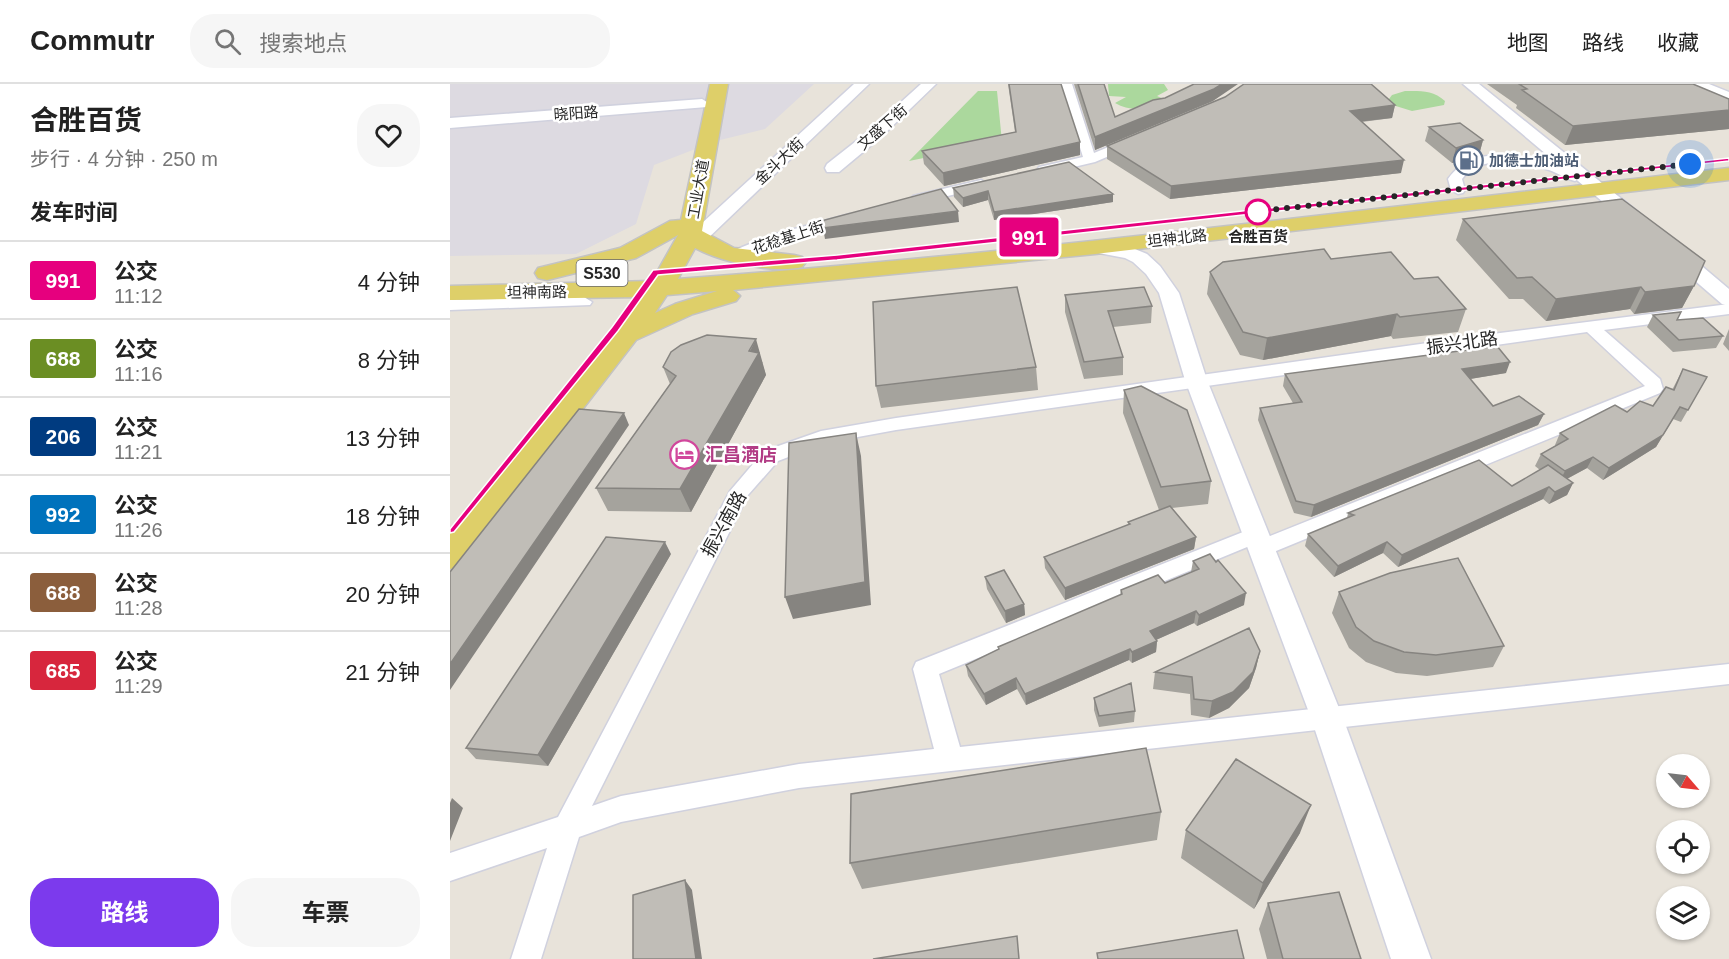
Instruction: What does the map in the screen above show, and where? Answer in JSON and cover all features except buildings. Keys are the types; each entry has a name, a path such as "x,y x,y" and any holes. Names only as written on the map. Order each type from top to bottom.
{"main road":[{"name":"工业大道","path":"615,324 658,280 688,233 719,84"},
{"name":"工业大道","path":"688,233 704,94"},
{"name":"坦神北路","path":"801,269 1458,190 1722,168"},
{"name":"坦神北路","path":"658,280 1095,247 1587,180"},
{"path":"547,282 688,233 714,251 801,269"},
{"path":"450,529 615,324 684,309 801,269"},
{"name":"坦神南路","path":"450,274 547,282"},
{"name":"坦神南路","path":"450,293 547,282 658,280"},
{"path":"547,282 584,302 615,324"},
{"path":"450,556 615,324"}],"street":[{"name":"金斗大街","path":"688,233 862,84"},
{"name":"文盛下街","path":"833,168 875,134 929,84"},
{"path":"1066,84 1090,159"},
{"path":"1470,84 1729,300"},
{"path":"1687,84 1729,99"},
{"path":"1696,84 1729,99"},
{"name":"晓阳路","path":"450,123 704,94"},
{"path":"1033,172 1090,159 1143,136"},
{"path":"903,203 999,180"},
{"name":"花稔基上街","path":"735,255 777,238 869,213"},
{"path":"1095,247 1130,253 1140,258 1153,270 1169,293 1196,380 1327,718 1410,959"},
{"path":"450,304 584,302"},
{"name":"振兴北路","path":"1196,380 1729,309"},
{"path":"950,759 925,669 1654,389 1654,383 1590,326"},
{"name":"振兴南路","path":"526,959 567,829 740,491 771,456 821,436 1196,380"},
{"path":"450,867 621,809 799,776 1729,674"}],"shaded area":[{"path":"450,84 814,84 765,129 716,141 654,165 636,224 576,254 450,256"}],"green space":[{"path":"1108,84 1164,84 1168,90 1157,96 1166,100 1147,108 1134,109 1115,103 1126,97 1109,96"},
{"path":"978,91 997,91 1002,142 909,161"},
{"path":"1405,91 1431,93 1445,101 1444,105 1412,111 1386,103 1392,95"}],"bus line":[{"name":"991","path":"450,529 615,329 656,272 670,273 837,258 1729,160"}],"place":[{"name":"加德士加油站","path":"1468,160"},
{"name":"合胜百货","path":"1258,212"},
{"name":"汇昌酒店","path":"684,455"}],"route":[{"path":"1258,212 1251,212 1690,164"}]}
